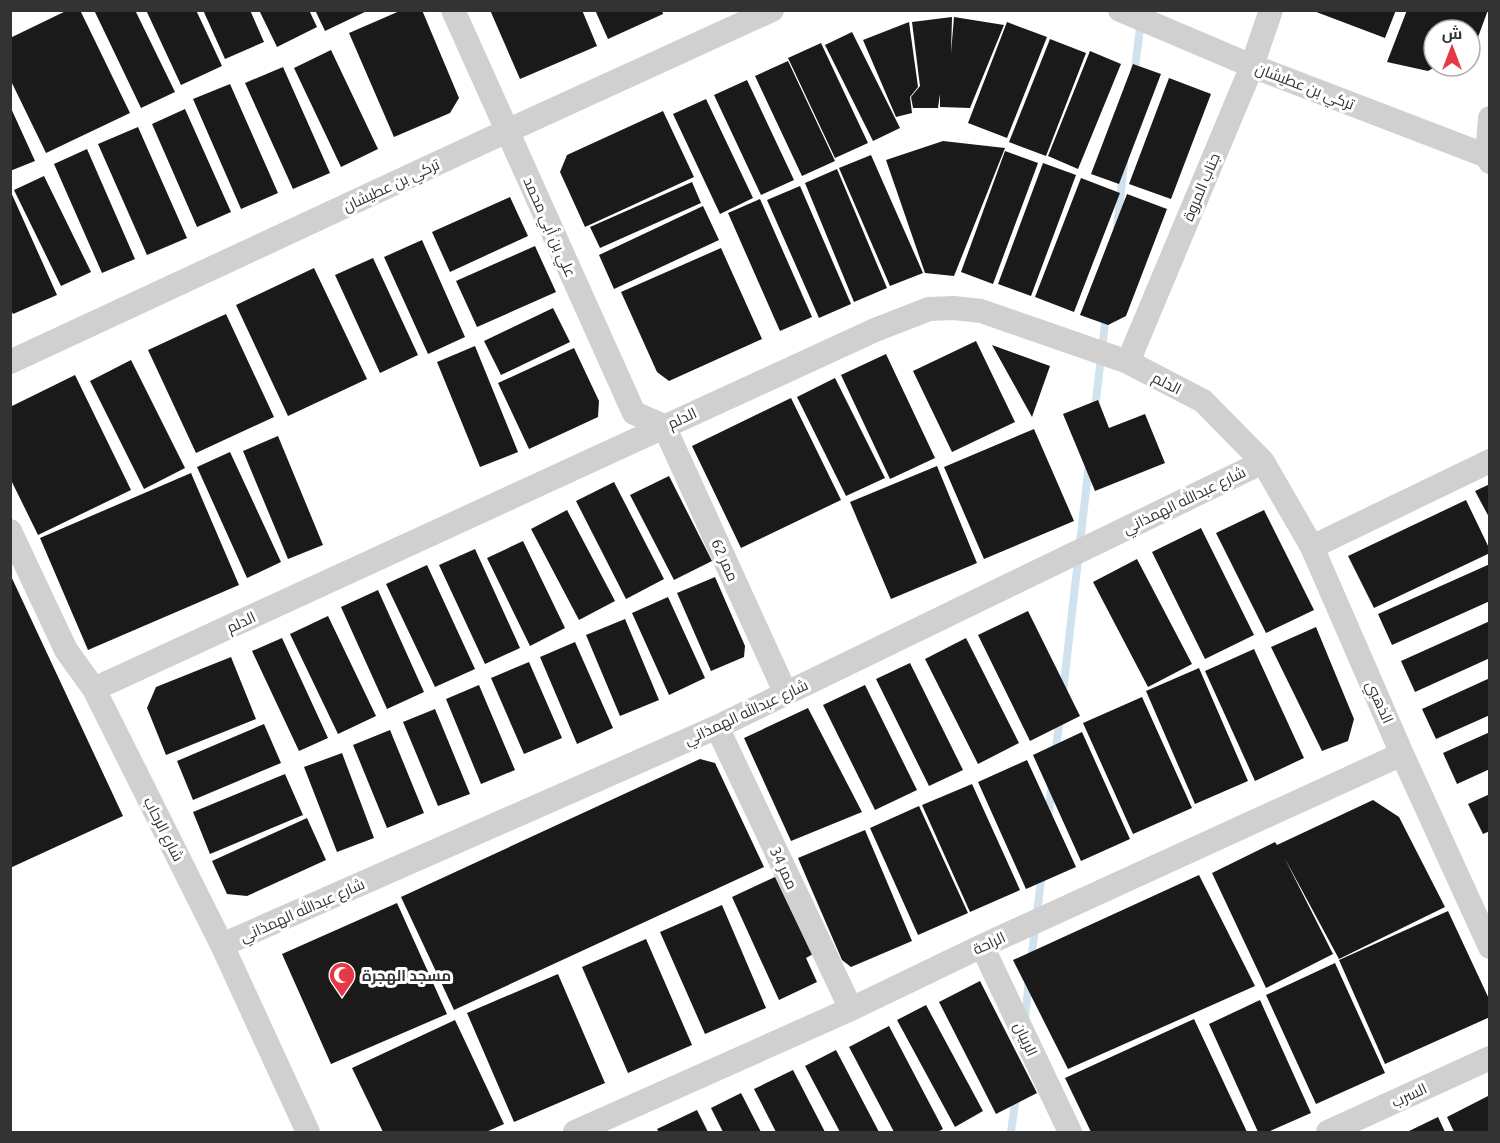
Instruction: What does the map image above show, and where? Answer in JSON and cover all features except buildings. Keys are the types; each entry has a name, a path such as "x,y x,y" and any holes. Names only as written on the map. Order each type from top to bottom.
{"street":[{"name":"علي بن أبي محمد","path":"453,10 634,413 664,426"},
{"name":"تركي بن عطيشان","path":"10,362 772,10"},
{"name":"تركي بن عطيشان","path":"1120,10 1252,66 1488,159"},
{"name":"جناب المروة","path":"1128,362 1252,66 1271,10"},
{"path":"1488,159 1490,118"},
{"name":"الدلم","path":"94,689 664,426 875,330 929,309 981,310 1128,362 1203,401 1263,462"},
{"name":"ممر 62","path":"664,426 786,694"},
{"path":"1312,547 1490,461"},
{"name":"الذهبي","path":"1263,462 1312,547 1402,754 1490,947"},
{"name":"شارع عبدالله الهمذاني","path":"222,945 717,727 1263,462"},
{"name":"شارع الرحاب","path":"10,531 66,650 94,689 222,945 308,1132"},
{"name":"ممر 34","path":"717,727 850,1009"},
{"name":"الراحة","path":"575,1132 850,1009 982,946 1402,754"},
{"name":"الربيان","path":"982,946 1070,1132"},
{"name":"السرب","path":"1328,1132 1490,1059"}],"waterway":[{"path":"1134,76 1141,20"},
{"path":"1117,228 1124,163"},
{"path":"1095,409 1106,315"},
{"path":"1063,692 1089,464"},
{"path":"1055,755 1060,717"},
{"path":"1048,818 1052,783"},
{"path":"1031,961 1042,872"},
{"path":"1025,1020 1029,979"},
{"path":"1011,1132 1016,1096"}],"place":[{"name":"مسجد الهجرة","path":"342,998"}]}
